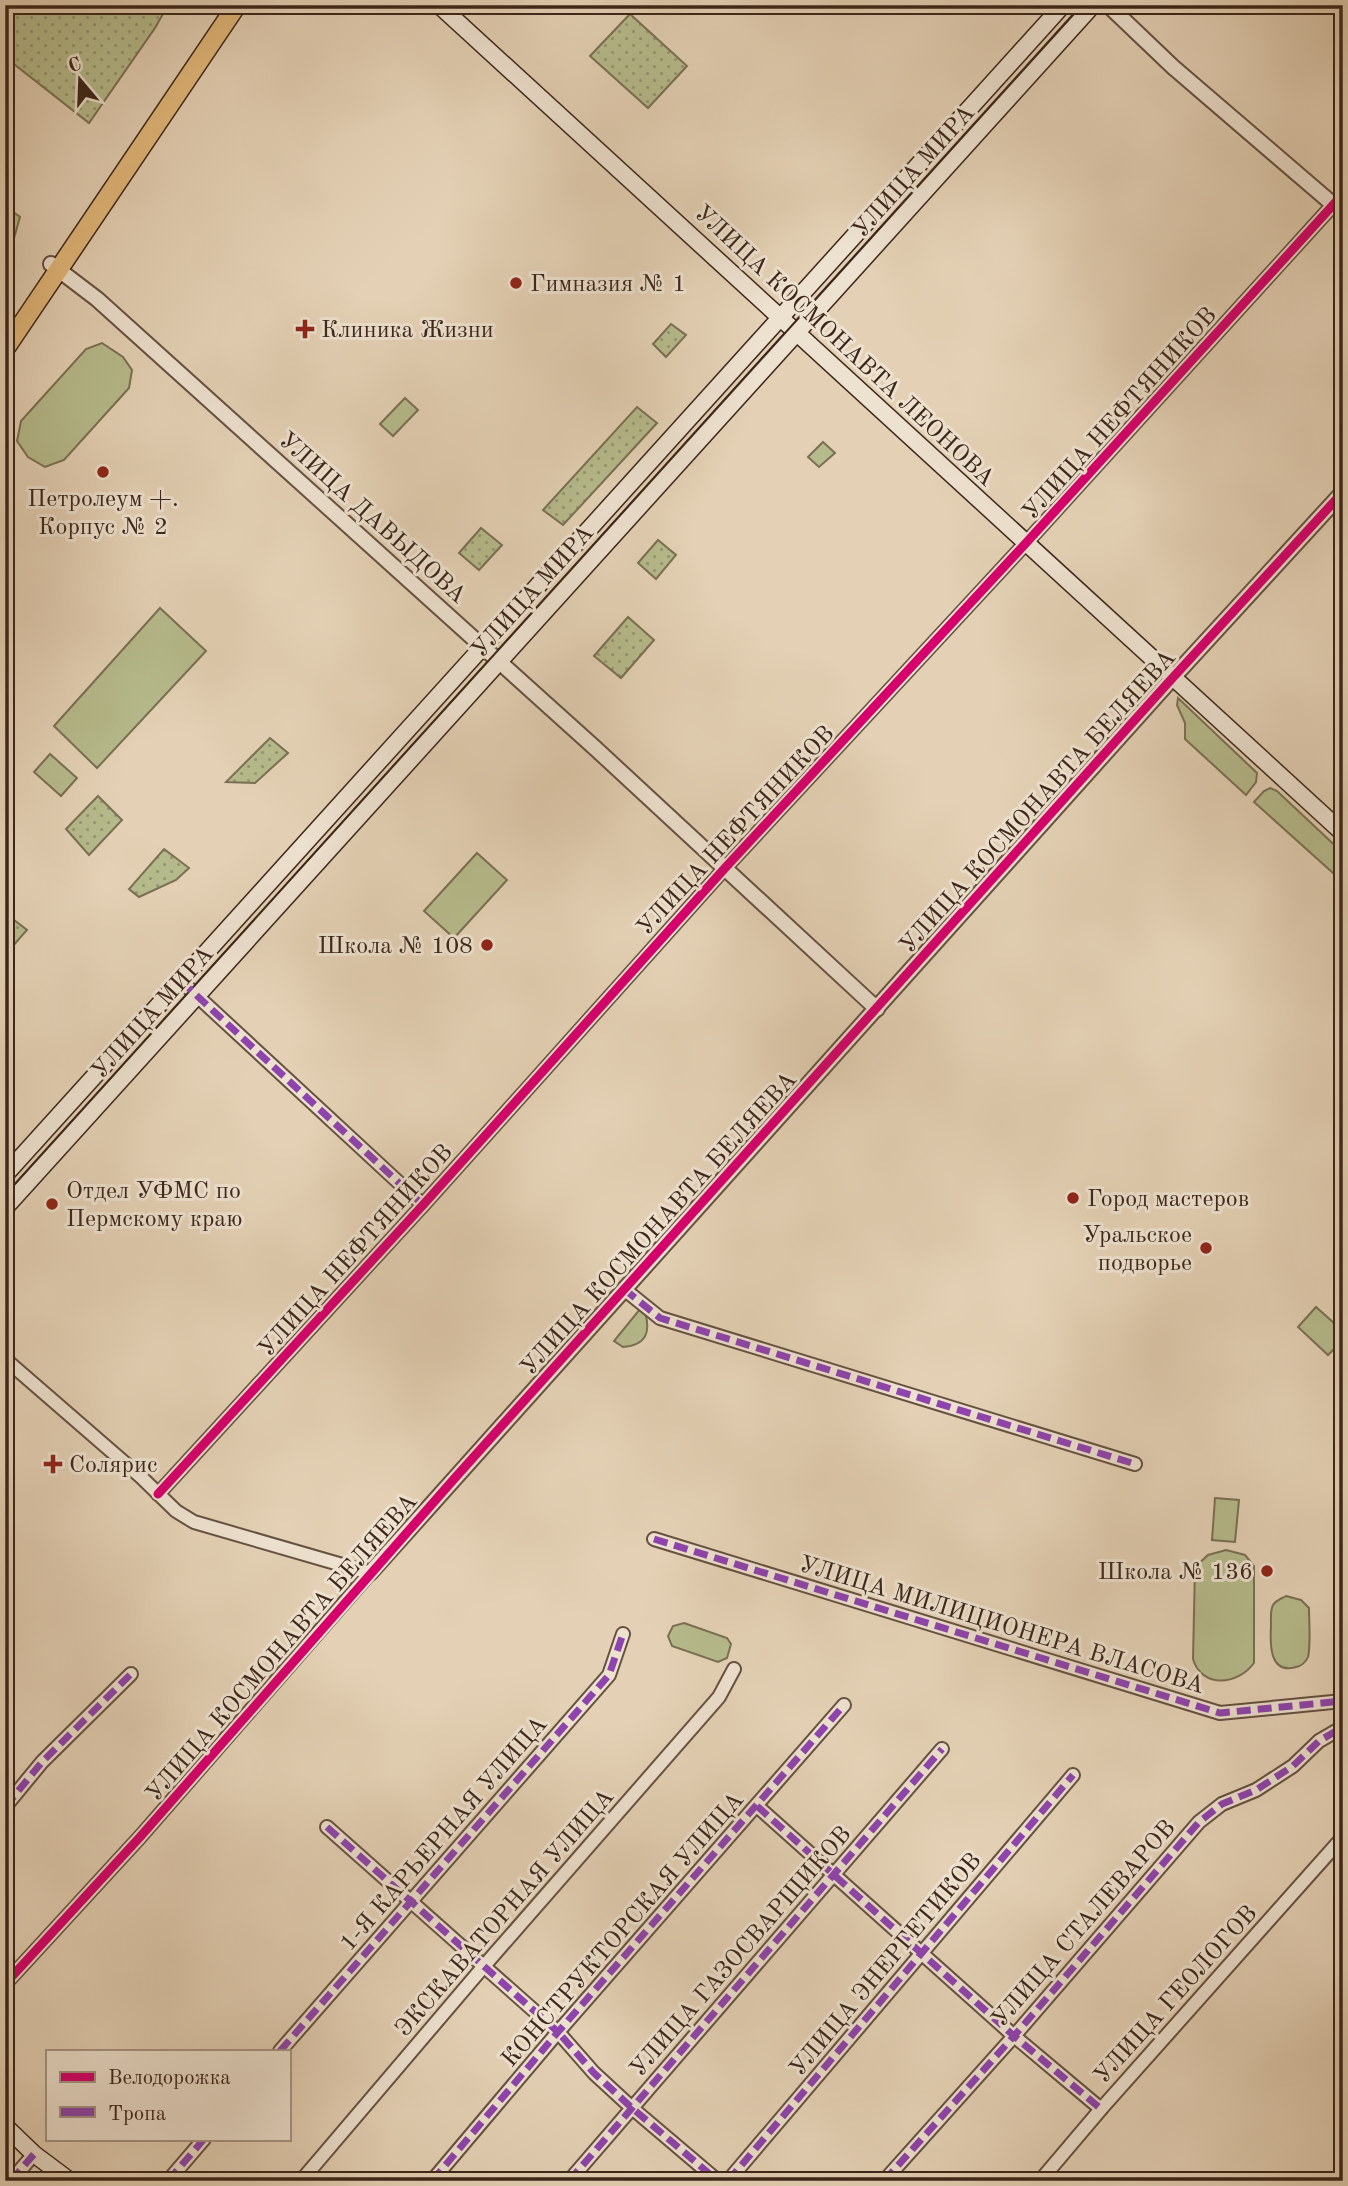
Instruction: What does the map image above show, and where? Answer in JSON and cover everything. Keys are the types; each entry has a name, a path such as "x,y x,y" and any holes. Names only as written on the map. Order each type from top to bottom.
{"main road":[{"path":"5,349 224,5"},
{"path":"5,332 56,267 237,5"},
{"name":"УЛИЦА КОСМОНАВТА ЛЕОНОВА","path":"439,5 1343,833"},
{"name":"УЛИЦА МИРА","path":"5,1175 1063,5"},
{"name":"УЛИЦА МИРА","path":"5,1208 1093,5"},
{"path":"5,2126 64,2179"}],"street":[{"path":"1108,5 1173,67 1340,204"},
{"name":"УЛИЦА НЕФТЯНИКОВ","path":"158,1494 423,1205 725,868 1340,204"},
{"name":"УЛИЦА ДАВЫДОВА","path":"56,267 97,299 500,661 877,1009"},
{"name":"УЛИЦА КОСМОНАВТА БЕЛЯЕВА","path":"5,1984 146,1830 370,1573 624,1289 1172,678 1343,492"},
{"path":"181,981 423,1205"},
{"path":"624,1289 660,1318 1135,1464"},
{"path":"5,1359 176,1511 194,1522 370,1573"},
{"name":"УЛИЦА МИЛИЦИОНЕРА ВЛАСОВА","path":"654,1539 1220,1713 1343,1701"},
{"name":"1-Я КАРЬЕРНАЯ УЛИЦА","path":"281,2050 609,1675 623,1634"},
{"name":"ЭКСКАВАТОРНАЯ УЛИЦА","path":"301,2181 719,1697 734,1669"},
{"path":"5,1807 42,1762 131,1674"},
{"name":"КОНСТРУКТОРСКАЯ УЛИЦА","path":"432,2181 844,1704"},
{"name":"УЛИЦА СТАЛЕВАРОВ","path":"884,2181 1199,1822 1222,1804 1256,1790 1293,1766 1320,1741 1343,1727"},
{"name":"УЛИЦА ГАЗОСВАРЩИКОВ","path":"569,2181 942,1749"},
{"name":"УЛИЦА ЭНЕРГЕТИКОВ","path":"729,2181 1073,1775"},
{"path":"757,1806 1014,2036 1101,2109"},
{"path":"327,1827 558,2032 594,2073 632,2108 718,2181"},
{"name":"УЛИЦА ГЕОЛОГОВ","path":"1040,2181 1343,1837"},
{"path":"168,2181 203,2140"},
{"path":"11,2181 34,2154"}],"green space":[{"path":"5,5 168,5 89,123 5,57"},
{"path":"630,14 687,66 648,108 590,56"},
{"path":"5,206 20,217 5,270"},
{"path":"671,324 686,335 666,357 653,344"},
{"path":"102,343 123,357 132,370 129,388 64,460 45,467 28,457 17,441 21,421 86,349"},
{"path":"405,398 418,410 393,436 380,424"},
{"path":"637,407 657,423 563,525 543,510"},
{"path":"823,442 835,453 819,467 808,457"},
{"path":"481,528 502,545 479,570 459,553"},
{"path":"658,540 676,555 656,579 638,563"},
{"path":"160,608 206,651 97,768 54,726"},
{"path":"628,617 654,640 621,678 594,656"},
{"path":"1178,698 1257,773 1256,782 1246,795 1185,739 1185,723 1177,705"},
{"path":"270,738 288,753 255,783 226,782"},
{"path":"50,754 77,778 61,796 34,772"},
{"path":"1270,788 1277,791 1343,853 1343,882 1254,802"},
{"path":"98,796 122,820 89,855 66,829"},
{"path":"164,849 189,868 176,880 139,897 129,889"},
{"path":"477,853 507,880 454,938 424,911"},
{"path":"5,913 27,930 5,955"},
{"path":"1316,1307 1343,1331 1343,1340 1328,1355 1298,1327"},
{"path":"640,1309 645,1312 647,1319 645,1337 637,1344 623,1347 614,1341"},
{"path":"1215,1498 1239,1500 1235,1542 1212,1540"},
{"path":"1226,1550 1245,1555 1254,1566 1254,1663 1239,1676 1221,1680 1204,1675 1193,1659 1195,1567 1208,1555"},
{"path":"1286,1596 1301,1600 1309,1608 1310,1633 1307,1659 1300,1666 1287,1668 1276,1662 1271,1649 1272,1607"},
{"path":"684,1623 727,1638 731,1644 727,1658 718,1662 672,1646 668,1636 673,1626"}],"tram line":[{"path":"5,1195 1082,5"}],"marked path":[{"path":"181,981 423,1205"},
{"path":"624,1289 660,1318 1135,1464"},
{"path":"654,1539 1220,1713 1343,1701"},
{"path":"281,2050 609,1675 623,1634"},
{"path":"5,1807 42,1762 131,1674"},
{"path":"432,2181 558,2032 844,1705"},
{"path":"884,2181 1199,1822 1222,1804 1256,1790 1293,1766 1319,1741 1343,1727"},
{"path":"569,2181 942,1749"},
{"path":"728,2181 1073,1775"},
{"path":"757,1806 1014,2036 1101,2109"},
{"path":"327,1827 558,2032 594,2073 632,2108 718,2181"},
{"path":"168,2181 203,2140"},
{"path":"11,2181 34,2154"},
{"path":"60,2175 61,2181"}],"cycle path":[{"path":"158,1494 423,1205 725,868 1026,543 1343,194"},
{"path":"5,1984 140,1837 454,1479 1167,684 1343,492"}],"place":[{"name":"Гимназия № 1","path":"516,283"},
{"name":"Клиника Жизни","path":"305,329"},
{"name":"Петролеум +. Корпус № 2","path":"103,472"},
{"name":"Школа № 108","path":"487,945"},
{"name":"Город мастеров","path":"1073,1198"},
{"name":"Отдел УФМС по Пермскому краю","path":"52,1204"},
{"name":"Уральское подворье","path":"1206,1248"},
{"name":"Солярис","path":"53,1464"},
{"name":"Школа № 136","path":"1267,1571"}]}
